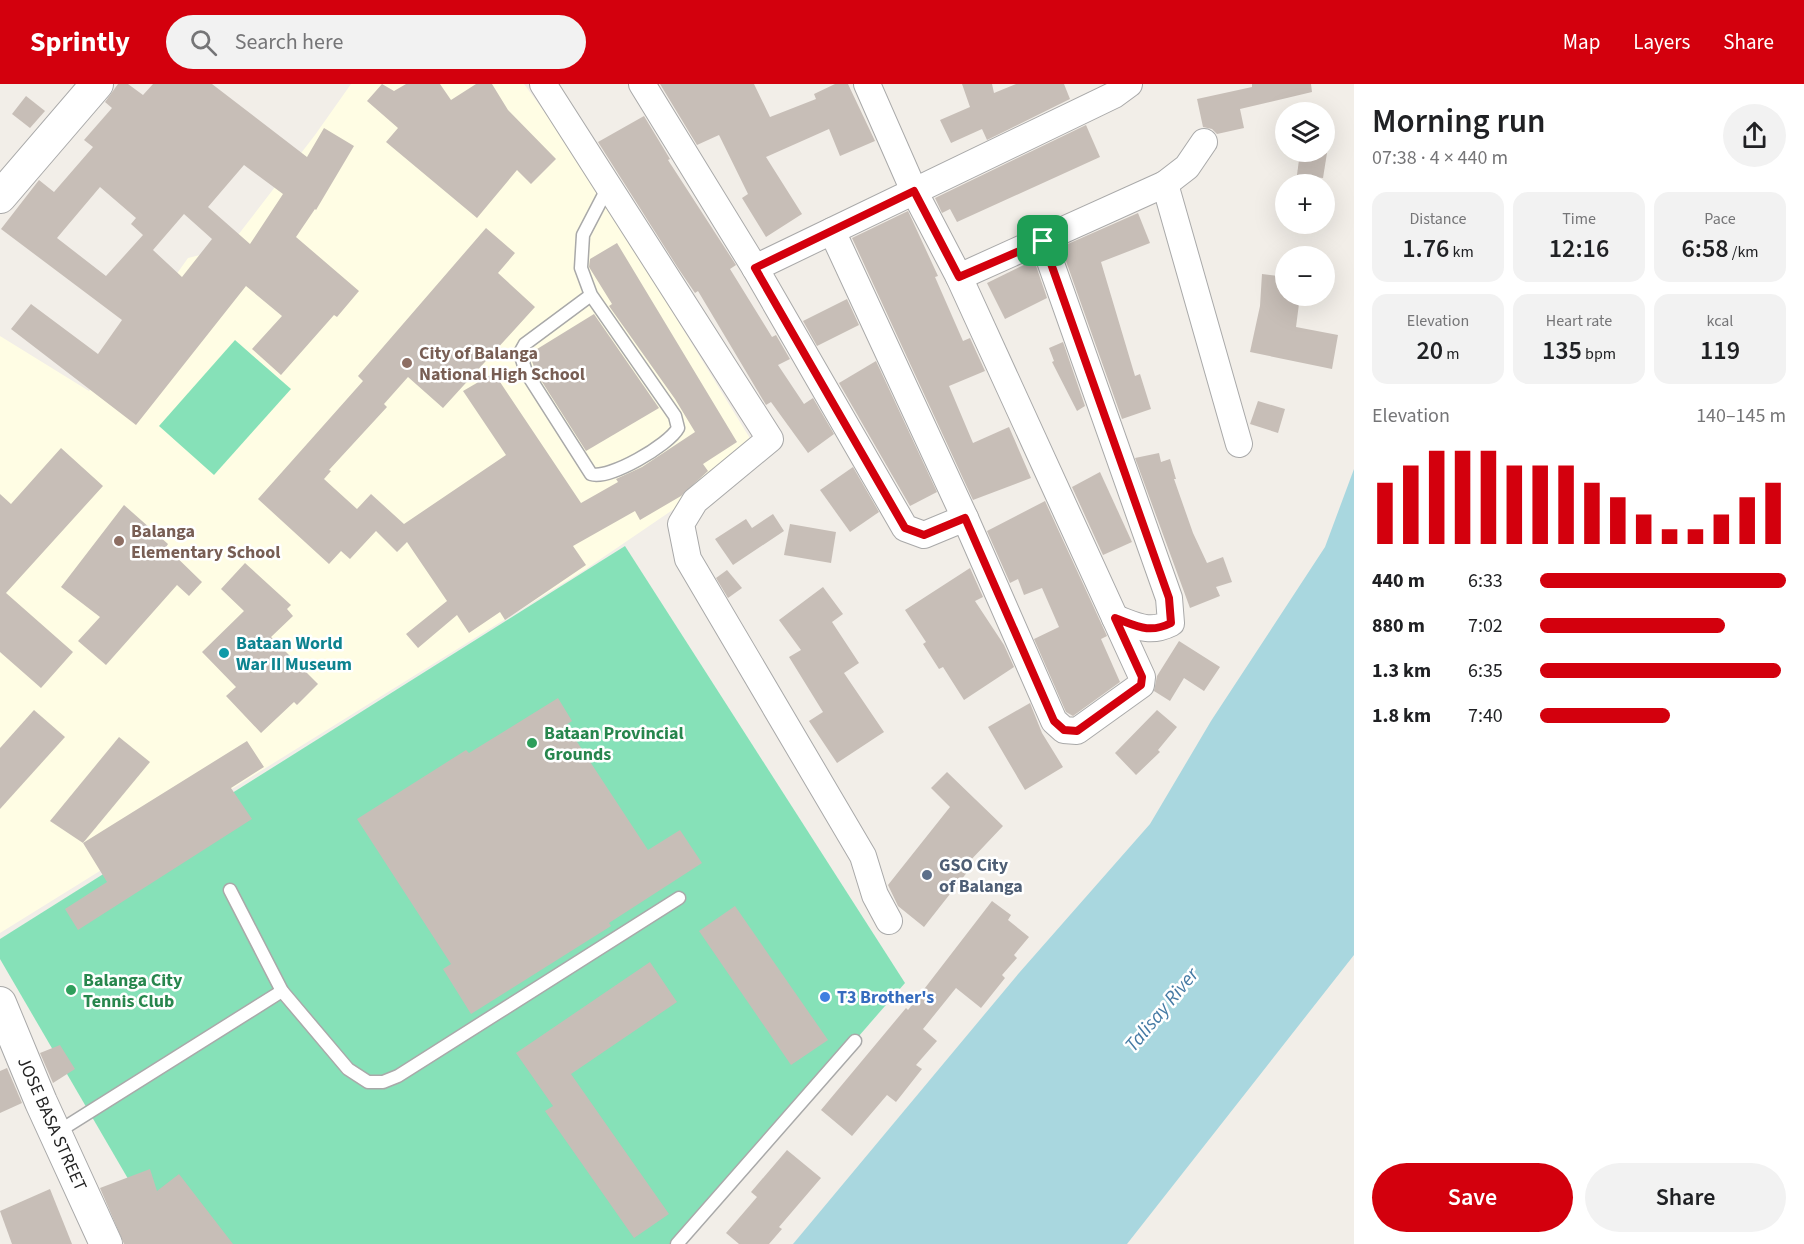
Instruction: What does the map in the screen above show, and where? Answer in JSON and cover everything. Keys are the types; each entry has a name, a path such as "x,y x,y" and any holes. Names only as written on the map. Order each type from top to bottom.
{"street":[{"path":"0,197 97,84"},
{"path":"543,84 770,440 695,501 681,524 688,559 863,856 875,895 889,921"},
{"path":"642,84 755,268 905,528 924,535 965,518"},
{"path":"755,268 1114,95 1129,84"},
{"path":"832,231 965,518 1054,721 1064,730 1077,731 1141,685 1142,677 959,277 914,191 875,86"},
{"path":"959,277 1165,184 1187,167 1204,142"},
{"path":"1165,184 1239,444"},
{"path":"1043,241 1169,598 1171,623 1157,630 1139,627 1115,618"},
{"name":"JOSE BASA STREET","path":"0,1003 55,1133 106,1244"}],"lane":[{"path":"591,295 525,344 520,353 526,372 591,474 598,476 612,473 657,447 674,436 678,428 675,416 591,295 581,268 583,235 608,187"},
{"path":"230,890 282,991 348,1070 368,1082 383,1082 398,1076 679,898"},
{"path":"55,1133 282,991"},
{"path":"677,1244 855,1041"}],"shaded area":[{"name":"City of Balanga National High School","path":"351,84 524,84 576,155 751,440 715,481 586,569 0,933 0,336 89,391 133,335 188,258 228,248 315,135"}],"green space":[{"path":"235,340 291,389 214,475 159,426"},
{"name":"Bataan Provincial Grounds","path":"625,546 905,983 678,1244 166,1244 0,959 0,939"}],"water":[{"name":"Talisay River","path":"1354,469 1354,955 1127,1244 793,1244 1019,973 1150,824 1211,721 1325,547"}],"building":[{"path":"118,84 128,84 143,95 153,84 212,84 307,157 324,128 354,146 316,210 296,237 359,291 337,317 334,315 281,375 252,349 282,316 246,286 136,425 11,329 31,304 98,354 122,320 1,229 39,180 54,192 93,147 84,140 112,108 105,102","holes":["244,165 283,194 250,244 208,207","100,187 136,218 131,224 143,235 106,276 57,238","184,214 212,239 182,277 153,250"]},
{"path":"382,84 394,91 406,84 440,84 451,100 476,84 492,84 508,110 556,159 531,184 517,170 477,218 386,142 398,128 367,101"},
{"path":"660,84 754,84 770,117 816,99 814,94 835,84 848,84 875,141 840,156 829,129 766,157 802,214 766,237 742,198 748,194 719,135 697,145"},
{"path":"962,84 992,84 994,93 1016,84 1064,84 1070,99 987,140 982,129 951,143 940,120 970,107"},
{"path":"1252,84 1311,84 1312,92 1240,109 1244,128 1217,134 1212,129 1203,127 1197,99 1252,87"},
{"path":"26,96 45,111 30,128 12,114"},
{"path":"644,116 670,159 668,160 736,265 730,269 772,337 776,335 790,359 778,365 804,404 813,398 834,434 808,453 771,402 766,405 698,291 695,293 678,268 598,142"},
{"path":"1086,125 1100,157 957,222 950,209 942,213 935,198"},
{"path":"1299,162 1326,162 1324,174 1297,174"},
{"path":"908,211 938,276 935,277 963,341 970,338 985,371 949,386 973,443 1009,427 1031,478 973,500 852,238"},
{"path":"1138,213 1150,243 1101,262 1135,376 1140,374 1151,409 1122,419 1061,247"},
{"path":"486,228 515,253 498,273 535,307 443,408 408,377 384,404 387,407 329,470 331,471 324,479 357,509 371,494 404,524 506,455 463,391 494,373 581,503 618,482 616,479 642,467 695,432 675,399 609,306 612,304 589,267 590,259 617,243 737,442 703,464 708,471 681,496 640,520 635,511 573,546 586,565 505,620 500,612 469,633 457,615 418,648 406,634 447,601 407,542 397,552 376,531 350,559 341,551 329,564 258,499 363,381 358,376"},
{"path":"1034,260 1047,298 1005,319 987,283"},
{"path":"1262,274 1275,276 1275,306 1299,306 1296,327 1338,335 1332,369 1250,352 1260,306"},
{"path":"847,299 859,325 817,346 803,321"},
{"path":"594,314 659,408 586,451 537,374 529,354"},
{"path":"1063,342 1085,406 1077,411 1052,362 1054,361 1049,348"},
{"path":"876,361 937,492 910,506 839,383"},
{"path":"1258,401 1285,409 1278,433 1250,424"},
{"path":"61,448 103,486 6,593 73,652 41,688 0,652 0,494 11,504"},
{"path":"1159,453 1161,462 1170,459 1176,479 1174,479 1193,533 1207,563 1223,557 1232,582 1216,587 1220,596 1190,608 1135,458"},
{"path":"853,467 879,512 850,532 820,490"},
{"path":"1100,472 1132,542 1103,555 1072,487"},
{"path":"1045,501 1107,636 1101,639 1120,682 1073,716 1066,712 1034,639 1059,627 1042,588 1024,595 1018,579 1010,583 987,531"},
{"path":"124,505 168,544 166,547 202,582 189,596 177,585 106,665 78,641 100,617 61,587"},
{"path":"773,514 784,531 733,565 715,539 746,519 752,528"},
{"path":"790,524 836,532 831,563 784,555"},
{"path":"245,563 291,605 287,609 293,616 271,637 318,684 297,705 294,702 261,733 226,696 236,687 202,652 244,611 221,589"},
{"path":"970,568 983,597 975,601 1004,645 1014,667 964,700 943,667 939,669 923,644 926,642 905,610"},
{"path":"727,570 742,588 728,598 716,578"},
{"path":"823,587 843,614 832,622 859,663 844,673 884,732 837,763 809,721 823,712 789,657 801,650 779,620"},
{"path":"1179,641 1220,667 1204,691 1184,678 1170,701 1154,691 1157,676"},
{"path":"558,698 572,721 566,725 648,850 680,830 702,863 609,923 611,926 471,1014 443,969 451,964 357,819 466,750 469,753"},
{"path":"1030,703 1042,733 1063,767 1025,790 988,727"},
{"path":"34,710 65,737 0,809 0,748"},
{"path":"1157,710 1177,727 1158,750 1160,752 1136,775 1115,753"},
{"path":"119,737 150,762 83,843 50,821"},
{"path":"247,741 264,767 231,788 252,819 78,930 65,909 107,882 83,843"},
{"path":"947,772 1003,826 968,863 972,866 924,927 898,906 888,885 950,807 931,788"},
{"path":"992,901 1011,915 1008,920 1029,937 1014,955 1017,958 1002,975 1005,978 981,1008 956,988 923,1029 937,1041 916,1065 922,1069 896,1102 887,1095 852,1136 821,1110 906,1008 908,1010"},
{"path":"735,906 828,1040 791,1065 699,931"},
{"path":"650,962 677,1002 571,1074 669,1214 634,1238 545,1111 553,1106 516,1053"},
{"path":"60,1045 75,1069 53,1083 40,1053"},
{"path":"7,1068 22,1103 0,1113 0,1071"},
{"path":"787,1150 821,1178 779,1227 782,1229 769,1244 739,1244 726,1233 757,1197 751,1192"},
{"path":"150,1169 157,1191 179,1174 233,1244 124,1244 100,1188"},
{"path":"50,1189 72,1244 12,1244 0,1211"}],"place":[{"name":"City of Balanga National High School","path":"407,363"},
{"name":"Balanga Elementary School","path":"119,541"},
{"name":"Bataan World War II Museum","path":"224,653"},
{"name":"Bataan Provincial Grounds","path":"532,743"},
{"name":"GSO City of Balanga","path":"927,875"},
{"name":"Balanga City Tennis Club","path":"71,990"},
{"name":"T3 Brother's","path":"825,997"}],"route":[{"path":"914,191 959,277 1043,241 1169,598 1171,623 1157,630 1139,627 1115,618 1142,677 1141,685 1077,731 1071,732 1064,730 1054,721 965,518 924,535 913,533 905,528 755,268 914,191"}]}
